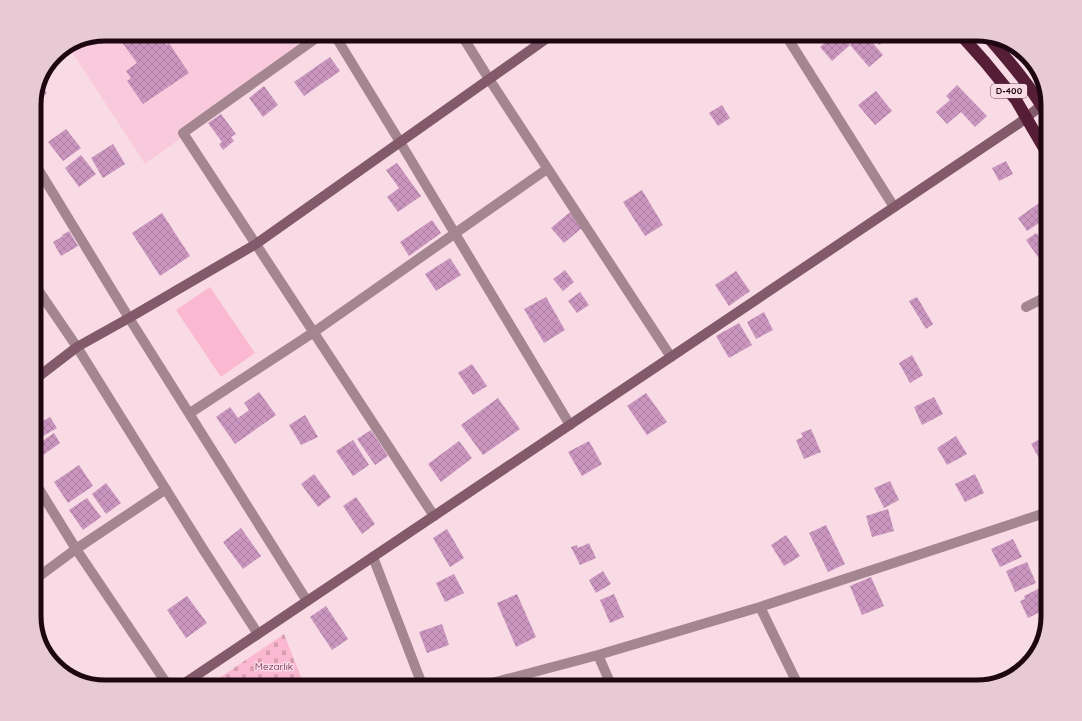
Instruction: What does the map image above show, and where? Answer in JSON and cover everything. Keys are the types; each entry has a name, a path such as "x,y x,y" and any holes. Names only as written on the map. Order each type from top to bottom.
{"highway":[{"name":"D-400","path":"966,41 1016,100 1041,143"},
{"name":"D-400","path":"993,43 1040,98"}],"street":[{"path":"312,41 183,133 434,516"},
{"path":"338,41 570,425"},
{"path":"464,41 671,357"},
{"path":"41,375 77,347 256,244 543,41"},
{"path":"788,41 894,207"},
{"path":"189,680 1018,124 1041,107"},
{"path":"190,413 314,332 547,169"},
{"path":"41,173 129,318 307,601"},
{"path":"41,294 77,347 258,634"},
{"path":"1026,307 1041,300"},
{"path":"41,575 76,549 166,489"},
{"path":"41,492 76,549 164,680"},
{"path":"503,680 598,655 760,607 1041,514"},
{"path":"373,557 420,680"},
{"path":"760,607 796,680"},
{"path":"598,655 609,680"}],"shaded area":[{"path":"105,41 317,41 145,164 71,51 84,44"}],"green space":[{"path":"210,287 255,353 221,377 176,310"},
{"name":"Mezarlık","path":"284,634 302,680 216,680"}],"building":[{"path":"121,41 163,41 166,45 169,43 189,73 143,104 127,81 131,78 126,71 137,63"},
{"path":"827,41 846,41 850,45 832,61 820,47"},
{"path":"855,41 871,41 883,55 869,67 850,45"},
{"path":"876,41 884,41 879,45"},
{"path":"330,57 340,71 304,96 294,82"},
{"path":"957,85 987,116 975,127 961,112 947,124 936,112 950,100 946,96"},
{"path":"264,86 278,105 263,117 249,98"},
{"path":"43,88 47,93 41,98"},
{"path":"876,91 892,111 875,125 858,105"},
{"path":"722,105 730,118 718,126 709,113"},
{"path":"221,114 236,134 231,137 234,141 223,150 219,144 222,142 208,123"},
{"path":"66,129 81,148 63,161 48,142"},
{"path":"113,144 125,164 103,178 91,158"},
{"path":"81,155 96,174 79,187 65,168"},
{"path":"1006,161 1013,174 999,181 992,168"},
{"path":"397,163 421,196 398,212 387,197 399,188 386,170"},
{"path":"642,190 663,225 645,236 623,202"},
{"path":"1039,203 1041,206 1041,222 1027,231 1018,218"},
{"path":"570,212 583,227 564,243 551,228"},
{"path":"162,213 190,256 160,276 132,233"},
{"path":"432,220 441,233 409,256 400,242"},
{"path":"69,231 78,246 61,256 53,242"},
{"path":"1036,233 1039,236 1041,235 1041,255 1038,257 1026,240"},
{"path":"450,258 461,275 436,291 425,274"},
{"path":"565,270 574,282 563,291 553,279"},
{"path":"736,271 750,291 729,306 715,285"},
{"path":"580,292 589,305 577,313 568,301"},
{"path":"546,297 565,330 544,343 524,309"},
{"path":"917,297 933,324 926,329 909,301"},
{"path":"764,312 773,330 756,339 747,322"},
{"path":"739,323 752,345 729,358 716,336"},
{"path":"912,355 923,375 910,383 899,363"},
{"path":"472,364 487,386 473,395 458,373"},
{"path":"259,392 276,415 235,444 216,417 230,407 238,418 249,410 244,403"},
{"path":"646,393 667,422 647,435 627,406"},
{"path":"934,397 943,414 922,425 914,407"},
{"path":"498,398 520,429 483,455 461,425"},
{"path":"305,415 318,437 301,445 289,425"},
{"path":"50,417 57,428 41,437 41,422"},
{"path":"811,429 821,452 804,459 796,440 803,437 801,433"},
{"path":"371,430 388,456 375,465 357,439"},
{"path":"54,433 60,443 41,457 41,442"},
{"path":"956,436 967,454 947,465 937,448"},
{"path":"1041,438 1041,462 1031,444"},
{"path":"353,440 369,465 353,476 336,451"},
{"path":"459,441 472,458 441,482 428,464"},
{"path":"589,441 602,464 582,476 568,452"},
{"path":"79,465 93,486 68,503 54,482"},
{"path":"314,474 331,497 318,507 301,484"},
{"path":"975,474 984,493 965,502 955,484"},
{"path":"890,481 899,500 884,508 874,488"},
{"path":"106,483 121,503 106,514 92,494"},
{"path":"356,497 375,524 362,534 343,506"},
{"path":"87,498 101,517 83,530 69,510"},
{"path":"888,509 894,531 872,537 866,516"},
{"path":"826,525 845,564 828,572 809,533"},
{"path":"241,528 261,556 243,569 223,542"},
{"path":"447,529 464,558 450,567 433,538"},
{"path":"786,535 800,556 784,566 771,545"},
{"path":"1013,539 1022,557 1000,567 991,549"},
{"path":"589,543 596,558 580,565 571,547 577,545 578,548"},
{"path":"1027,562 1036,583 1015,592 1006,571"},
{"path":"603,571 611,584 596,593 589,580"},
{"path":"454,574 464,593 445,602 436,583"},
{"path":"871,577 884,606 862,615 850,586"},
{"path":"1040,588 1041,612 1028,618 1020,601 1025,599 1024,596"},
{"path":"517,594 536,637 516,647 497,603"},
{"path":"614,594 624,617 610,623 600,600"},
{"path":"187,596 207,623 186,638 167,610"},
{"path":"326,606 348,639 332,650 310,617"},
{"path":"442,624 449,645 427,653 419,632"}]}
